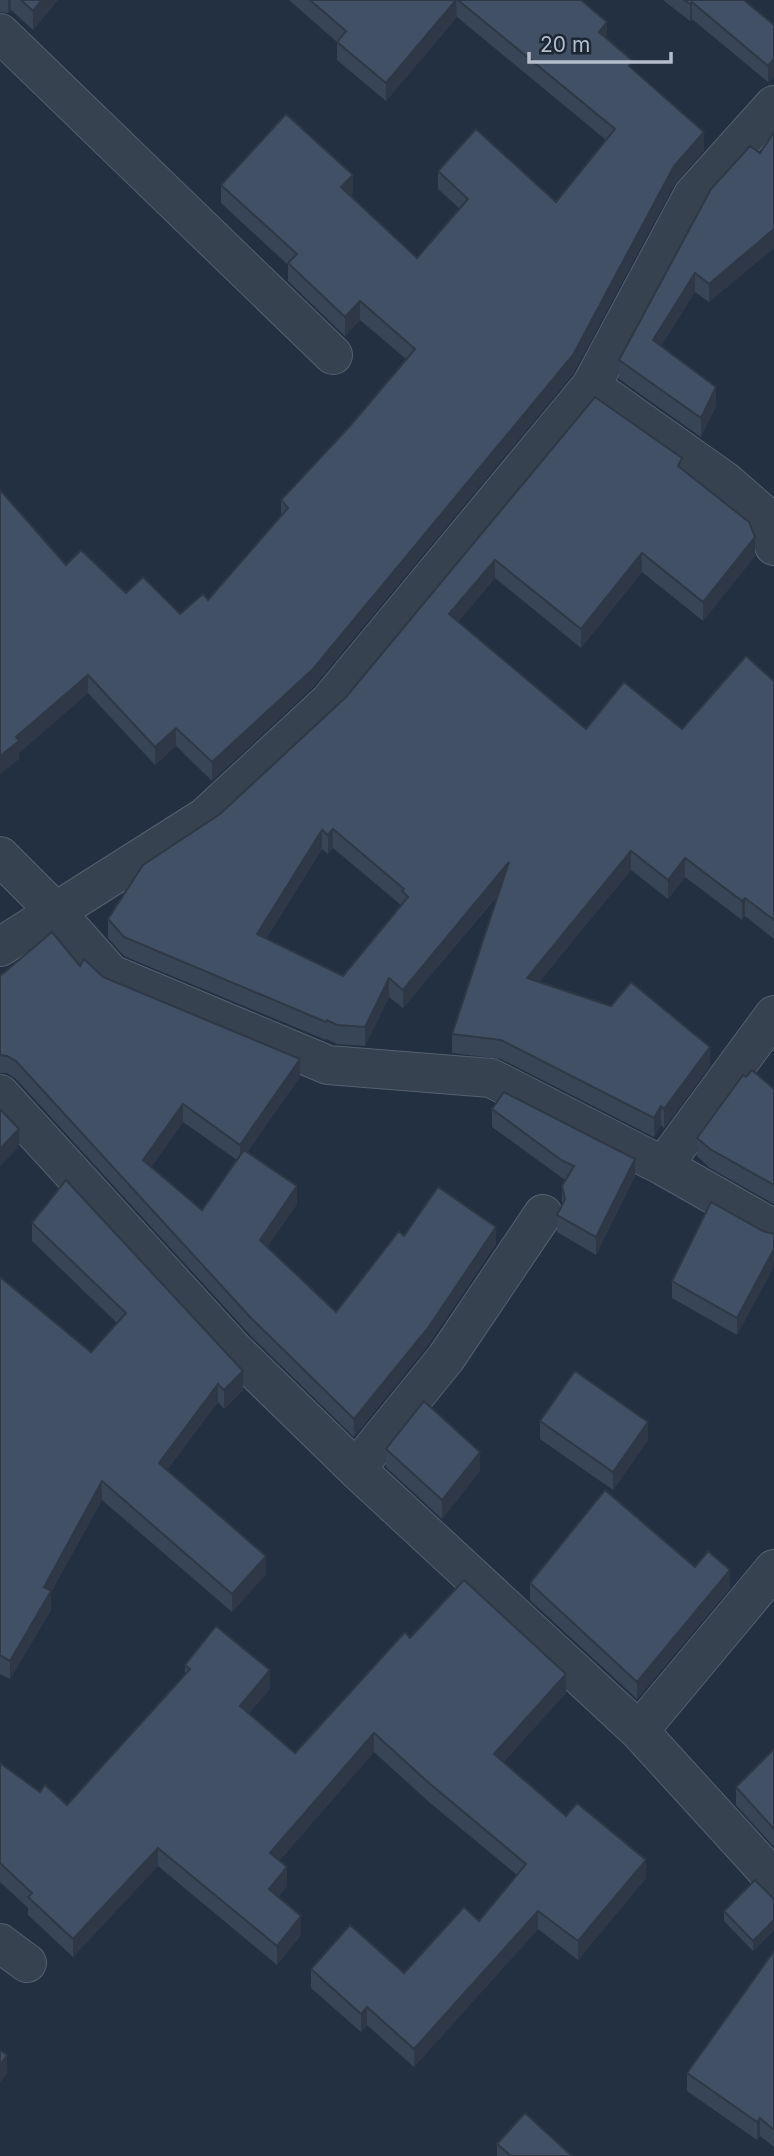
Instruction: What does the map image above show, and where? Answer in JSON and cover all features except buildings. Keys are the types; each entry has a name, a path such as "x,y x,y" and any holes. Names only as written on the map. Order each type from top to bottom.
{"street":[{"path":"0,33 333,355"},
{"path":"0,947 205,817 329,702 591,386 693,195 774,105"},
{"path":"591,386 726,481 764,515 774,546"},
{"path":"0,856 55,911 111,974 328,1065 491,1078 663,1166 774,1229"},
{"path":"663,1166 774,1015"},
{"path":"0,1094 235,1351 356,1469 639,1731 774,1879"},
{"path":"356,1469 446,1358 543,1214"},
{"path":"639,1731 774,1569"}]}
